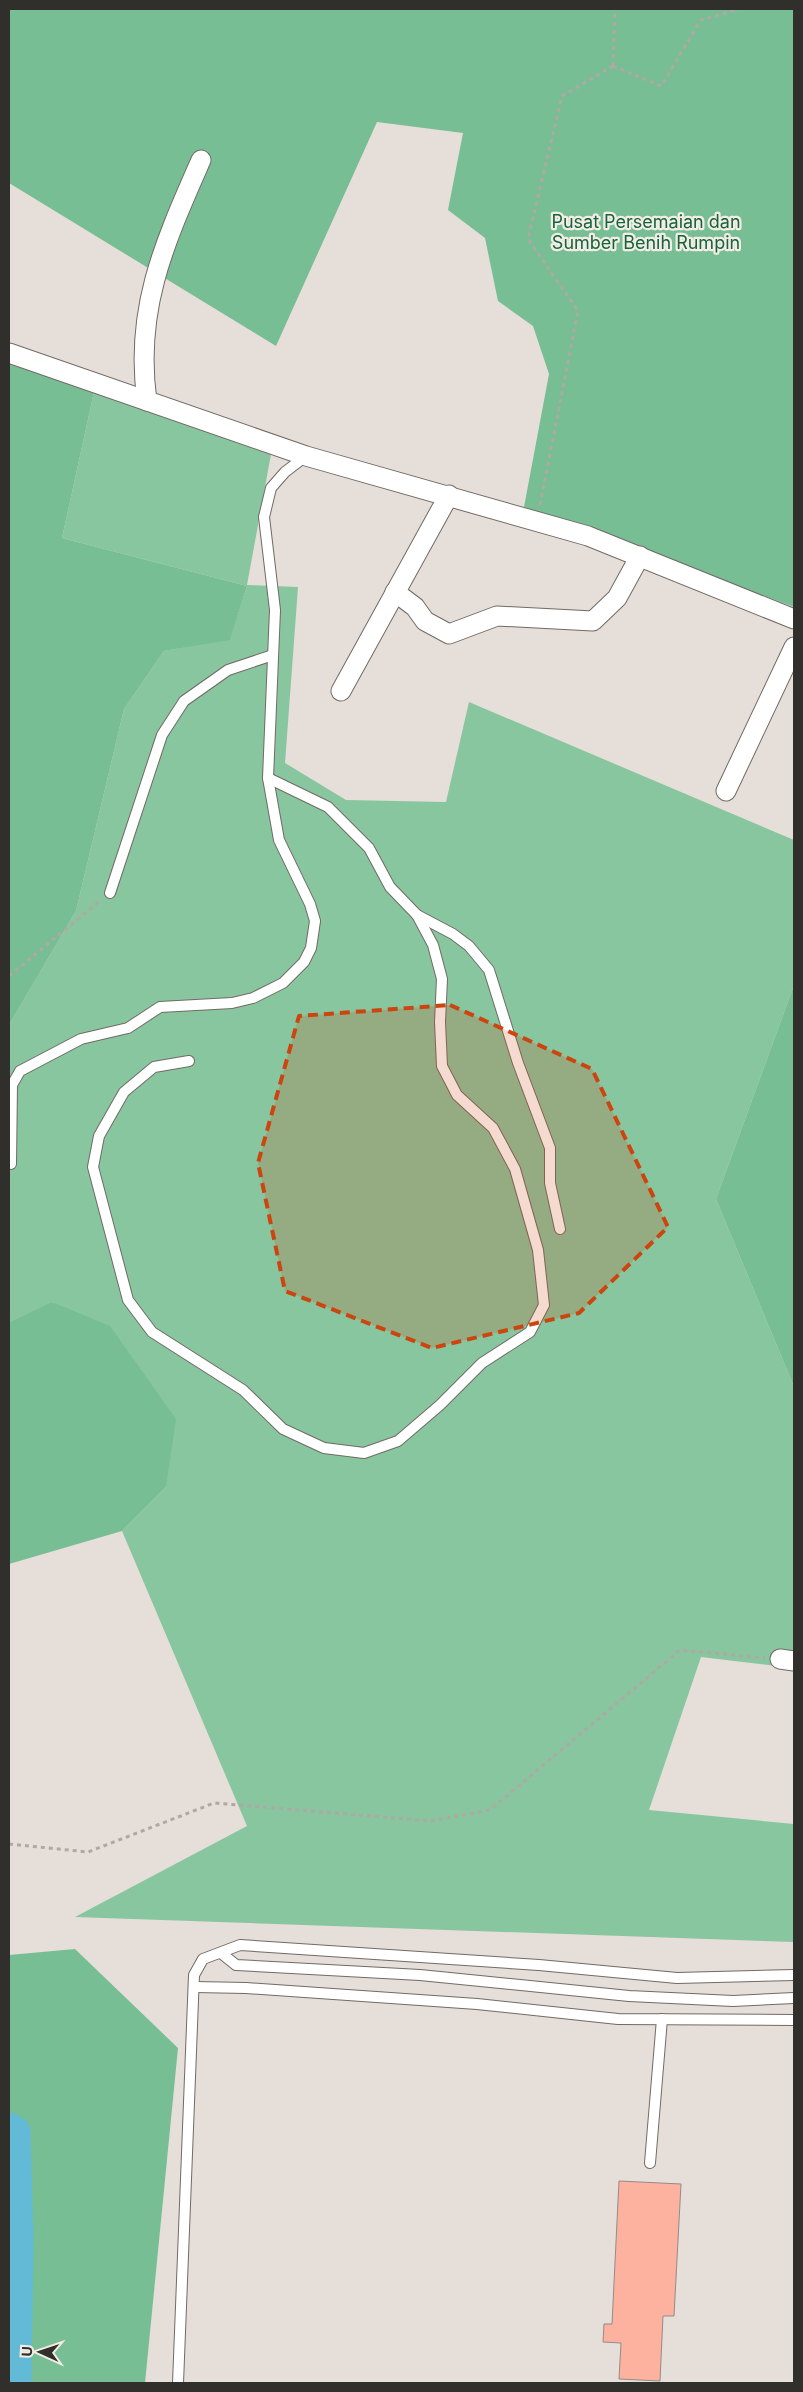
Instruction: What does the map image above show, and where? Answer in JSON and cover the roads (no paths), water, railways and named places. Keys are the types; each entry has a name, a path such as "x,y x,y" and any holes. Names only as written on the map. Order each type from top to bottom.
{"street":[{"path":"147,401 143,373 144,340 152,283 174,221 201,160"},
{"path":"9,353 306,456 449,495 588,536 794,618"},
{"path":"341,691 449,495"},
{"path":"395,592 415,607 425,622 449,634 497,616 593,621 617,598 640,556"},
{"path":"726,791 794,647"}],"lane":[{"path":"11,1164 12,1085 20,1071 80,1039 128,1028 160,1007 232,1003 253,998 283,983 304,962 311,948 314,921 310,904 279,840 268,778 275,610 264,517 271,488 285,472 306,456"},
{"path":"110,893 162,735 184,701 228,670 273,655"},
{"path":"189,1061 154,1067 124,1092 98,1136 94,1167 128,1300 152,1332 244,1390 283,1429 324,1448 364,1452 398,1441 440,1405 482,1363 530,1332 544,1305 538,1250 515,1169 493,1128 457,1095 442,1066 440,1022 442,979 433,945 417,915 390,887 369,848 328,807 268,778"},
{"path":"417,915 453,934 469,946 489,970 518,1063 550,1148 550,1183 560,1230"},
{"path":"178,2383 194,1975 203,1959 240,1945 540,1965 676,1978 794,1975"},
{"path":"221,1953 236,1965 420,1975 629,1996 733,2001 794,1998"},
{"path":"195,1987 246,1988 467,2004 618,2019 794,2020"},
{"path":"650,2163 662,2019"}],"waterway":[{"path":"9,2128 15,2132 18,2242 16,2383"}],"park label":[{"name":"Pusat Persemaian dan Sumber Benih Rumpin","path":"646,232"}]}
